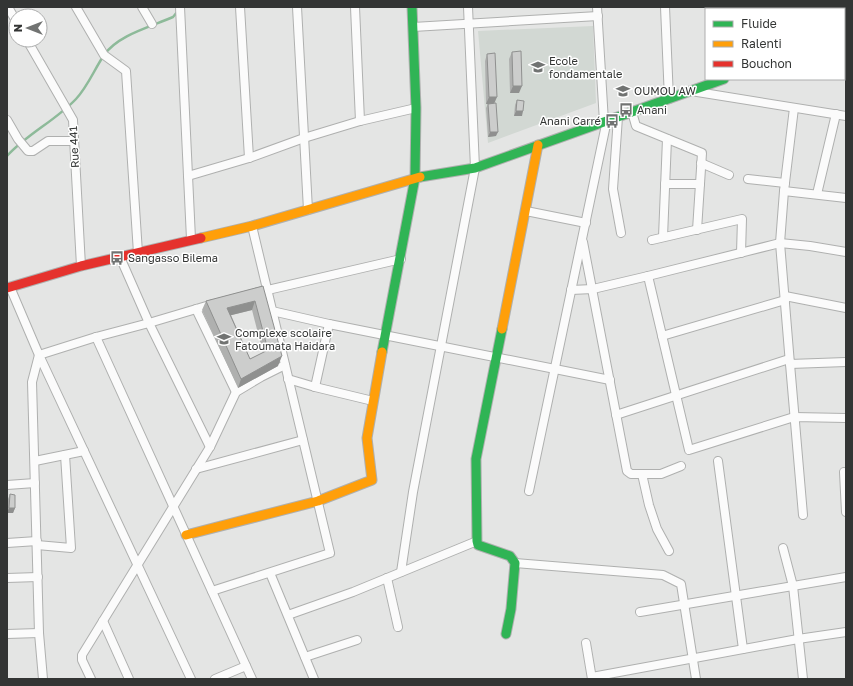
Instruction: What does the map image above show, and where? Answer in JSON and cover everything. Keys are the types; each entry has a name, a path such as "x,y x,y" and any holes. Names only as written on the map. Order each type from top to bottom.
{"street":[{"path":"76,7 104,55 126,71 138,253"},
{"path":"142,7 152,24"},
{"path":"180,7 191,239"},
{"path":"240,7 249,158"},
{"path":"297,7 308,210"},
{"path":"355,7 360,121"},
{"path":"186,535 318,501 372,480 367,438 415,178 416,108 412,7"},
{"path":"401,572 413,492 475,168 468,7"},
{"path":"529,491 586,223 605,121 597,7"},
{"path":"665,7 669,98"},
{"path":"413,27 598,16"},
{"path":"845,37 846,52"},
{"name":"Rue 441","path":"32,48 73,120 81,266"},
{"path":"191,679 8,287 81,266 191,239 252,226 415,178 475,168 721,80"},
{"path":"690,91 846,116"},
{"path":"188,176 249,158 304,138 360,121 416,108"},
{"path":"794,108 780,243 803,515"},
{"path":"632,112 636,126 702,153 697,230"},
{"path":"817,194 836,114"},
{"path":"618,117 613,189 621,233"},
{"path":"7,120 18,139 28,151 33,151 48,141 74,141"},
{"path":"663,237 667,139"},
{"path":"506,634 511,609 515,563 510,556 478,545 476,459 538,145"},
{"path":"701,163 728,175"},
{"path":"748,180 817,194 846,198"},
{"path":"665,184 700,184"},
{"path":"526,211 586,223"},
{"path":"652,240 742,219 741,253"},
{"path":"212,591 330,553 266,290 252,226"},
{"path":"582,238 593,289 626,471 631,474 661,474 681,466"},
{"path":"571,290 593,289 780,243 846,252"},
{"path":"120,257 149,323 210,448"},
{"path":"245,296 401,259"},
{"path":"648,276 689,450 794,418 846,418"},
{"path":"662,336 785,298 846,308"},
{"path":"39,355 96,337 224,301"},
{"path":"196,309 236,392"},
{"path":"272,311 386,336 610,380"},
{"path":"315,387 329,324"},
{"path":"96,337 252,679"},
{"path":"39,355 32,382 40,633 43,679"},
{"path":"616,415 676,395 790,362 846,362"},
{"path":"91,679 82,660 82,655 196,468 210,448 236,392 285,365"},
{"path":"288,379 373,401"},
{"path":"196,468 303,440"},
{"path":"34,461 84,451"},
{"path":"7,543 37,543 71,548 65,455"},
{"path":"718,461 743,649"},
{"path":"844,472 846,512"},
{"path":"642,474 649,505 657,529 669,552"},
{"path":"7,485 35,483"},
{"path":"288,615 353,592 477,541"},
{"path":"783,548 793,586 803,679"},
{"path":"515,563 663,575 681,584 696,679"},
{"path":"270,572 314,679"},
{"path":"7,578 38,577"},
{"path":"640,612 846,577"},
{"path":"387,578 398,627"},
{"path":"103,621 129,679"},
{"path":"586,643 592,678 798,639 846,632"},
{"path":"7,634 40,633"},
{"path":"305,657 357,640"},
{"path":"215,679 246,666"}],"shaded area":[{"name":"Ecole fondamentale","path":"593,26 596,103 488,143 478,31"}],"building":[{"path":"521,51 522,86 513,86 512,52"},
{"path":"495,53 497,97 489,97 487,54"},
{"path":"517,100 524,101 523,111 516,111"},
{"path":"496,103 498,132 490,132 488,104"},
{"path":"263,286 282,356 241,379 206,301","holes":["255,301 268,350 250,359 227,308"]},
{"path":"10,494 15,495 15,508 9,508"}],"waterway":[{"path":"7,156 23,141 68,107 76,99 104,55 117,42 135,32 173,17 178,11"}],"traffic: fast":[{"path":"382,352 415,178 416,108 412,7"},
{"path":"420,177 475,168 721,80"},
{"path":"502,329 476,459 477,541 478,545 510,556 515,563 511,609 506,634"}],"traffic: slow":[{"path":"502,329 538,145"},
{"path":"201,238 252,226 420,177"},
{"path":"186,535 318,501 372,480 367,438 382,352"}],"traffic: jam":[{"path":"7,288 81,266 201,238"}],"place":[{"name":"Ecole fondamentale","path":"538,67"},
{"name":"OUMOU AW","path":"623,91"},
{"name":"Anani","path":"626,110"},
{"name":"Anani Carré","path":"612,121"},
{"name":"Sangasso Bilema","path":"117,258"},
{"name":"Complexe scolaire Fatoumata Haidara","path":"224,339"}]}
